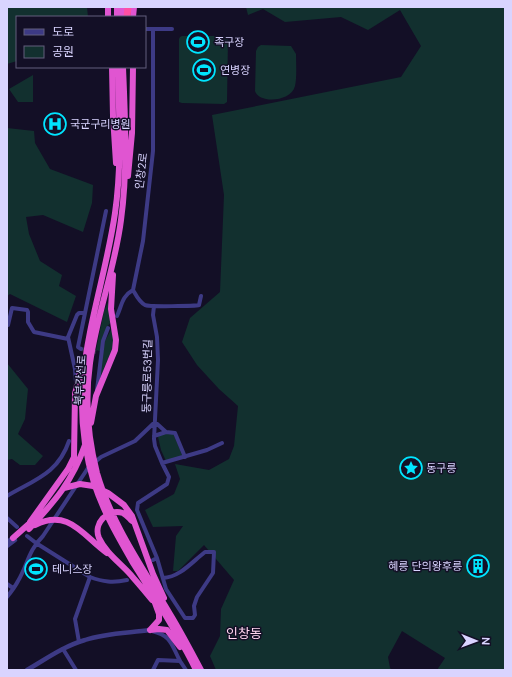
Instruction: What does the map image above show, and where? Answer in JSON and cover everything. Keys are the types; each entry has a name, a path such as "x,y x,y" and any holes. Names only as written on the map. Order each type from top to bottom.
{"highway":[{"path":"112,68 117,195"},
{"name":"북부간선로","path":"118,68 120,140 117,195 112,235 86,360 82,399 83,423 90,466 101,502 114,531 170,624 195,670"},
{"name":"북부간선로","path":"123,68 125,168 123,203 114,258 90,362 87,406 91,443 97,473 114,518 201,670"},
{"path":"123,203 128,182 132,139 133,68"},
{"path":"14,539 30,526 59,496 71,478 89,433 96,396 115,350 116,340 111,309 114,258"},
{"path":"30,526 68,469 74,457 75,393 95,312"},
{"path":"30,526 55,494 60,490 80,484 89,485 108,493 122,502 135,523 153,574 170,614"},
{"path":"112,557 99,536 99,525 102,519 108,513 118,512 126,515 135,523"},
{"path":"30,526 40,522 57,519 70,522 82,530 129,573 155,603 181,649"},
{"path":"150,630 159,620 159,614 155,603"},
{"path":"150,630 167,630 195,670"}],"street":[{"path":"146,29 172,29"},
{"name":"인창2로","path":"117,316 126,293 133,290 143,241 153,151 153,29"},
{"path":"81,349 78,347 84,313 106,211"},
{"path":"133,290 144,305 154,306 189,304 198,306 201,296"},
{"name":"동구릉로53번길","path":"154,306 153,315 158,345 154,434 155,446 169,477 166,484 138,503 137,510 166,589 185,618 193,618 195,615 194,606 197,597 213,572 214,552 205,552 177,575 171,578 163,578"},
{"path":"8,324 12,308 27,310 28,322 34,332 68,339"},
{"path":"75,393 75,370 68,339 77,315 79,313 84,313"},
{"path":"77,435 82,431 86,424 96,396 99,352 108,328"},
{"path":"7,597 18,580 36,543 44,536 88,468 101,457 135,441 155,422"},
{"name":"동구릉로53번길","path":"155,422 166,432 175,433 185,457"},
{"path":"147,430 152,430 154,434 166,432"},
{"path":"7,496 47,474 63,457 69,441"},
{"path":"162,463 207,450 222,443"},
{"path":"7,518 17,527"},
{"path":"27,536 90,577 100,581 112,582 126,580"},
{"path":"7,542 14,539"},
{"path":"7,546 14,539"},
{"path":"79,642 75,619 90,577"},
{"path":"7,584 13,588"},
{"path":"27,670 63,649 79,642 109,635 150,630 162,634 168,638 186,670"},
{"path":"63,649 76,670"},
{"path":"153,670 158,660 180,661"}],"green space":[{"path":"7,7 87,7 88,16 16,16 16,61 7,64"},
{"path":"246,7 505,7 505,670 437,670 445,658 402,631 388,657 390,668 392,670 216,670 210,656 220,636 221,609 234,580 204,545 178,571 173,571 176,536 183,526 153,527 145,510 174,494 180,479 175,464 209,470 229,459 234,446 238,406 219,389 197,365 182,342 190,318 220,292 224,195 212,115 401,77 421,46 400,10 368,30 341,17 285,22 263,9 248,15"},
{"name":"연병장","path":"182,36 226,36 228,38 227,102 224,104 179,102 179,39"},
{"name":"연병장","path":"261,45 291,46 296,54 295,86 288,95 282,98 262,98 255,91 256,51"},
{"path":"33,75 33,102 18,102 9,89"},
{"path":"7,128 34,131 35,143 50,169 93,185 92,203 83,232 43,215 26,217 29,234 40,261 62,275 59,286 76,296 67,322 10,294 7,296"},
{"path":"108,302 111,322 107,327 100,351 96,350 104,311"},
{"path":"112,328 114,335 112,351 100,379 98,379 105,341"},
{"path":"7,363 28,389 25,419 18,434 43,456 35,465 20,465 12,459 7,460"},
{"path":"173,433 183,457 166,461 161,450 158,437 160,434"},
{"name":"테니스장","path":"33,561 45,569 39,577 27,569"}],"tunnel":[{"path":"81,349 96,352"}],"place":[{"name":"족구장","path":"198,42"},
{"name":"연병장","path":"204,70"},
{"name":"국군구리병원","path":"55,124"},
{"name":"동구릉","path":"411,468"},
{"name":"혜릉 단의왕후릉","path":"478,566"},
{"name":"테니스장","path":"36,569"}],"district":[{"name":"인창동","path":"244,633"}]}
